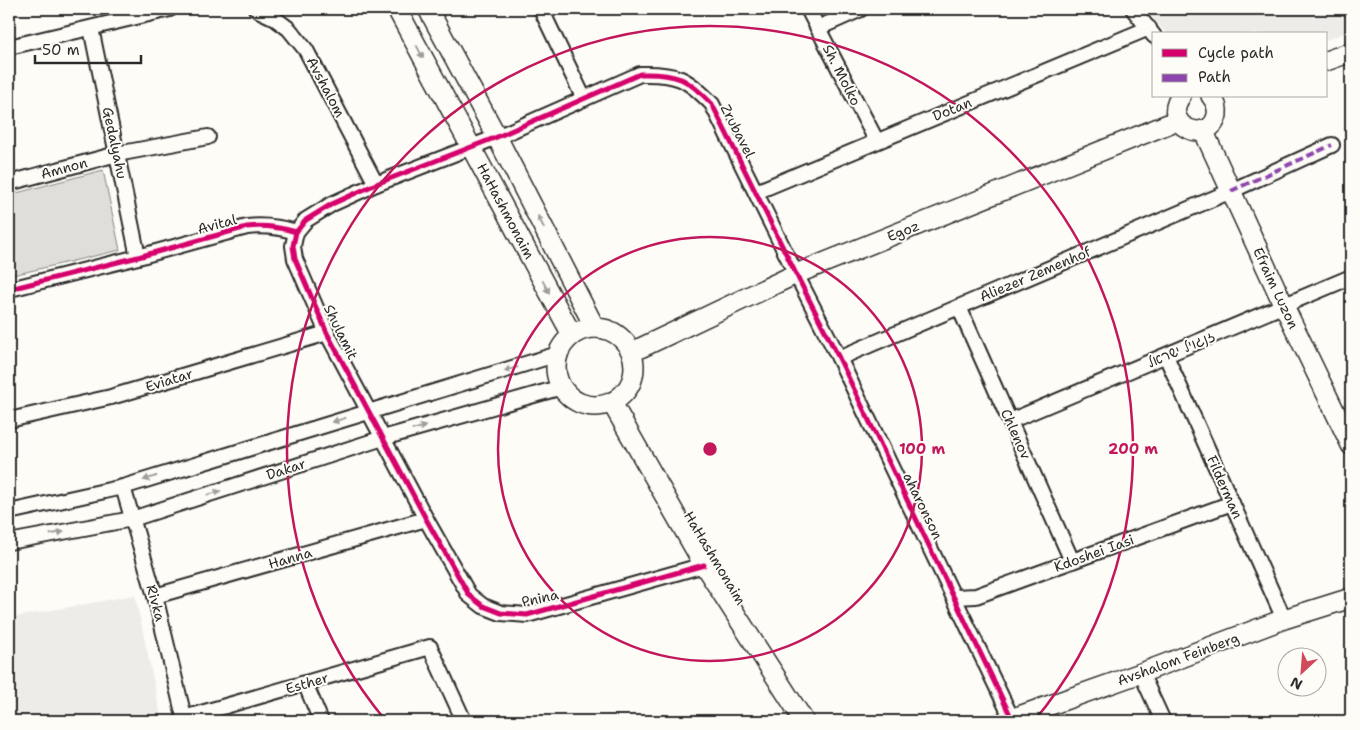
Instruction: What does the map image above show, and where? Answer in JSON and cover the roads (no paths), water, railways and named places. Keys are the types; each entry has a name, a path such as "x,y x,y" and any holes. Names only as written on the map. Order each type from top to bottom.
{"street":[{"path":"9,47 170,9"},
{"name":"Avshalom","path":"256,9 273,16 290,29 306,50 376,184"},
{"name":"HaHashmonaim","path":"397,9 572,335"},
{"name":"HaHashmonaim","path":"428,9 498,137 595,328"},
{"path":"541,9 584,99"},
{"name":"Sh. Molko","path":"808,9 876,140"},
{"path":"818,28 861,9"},
{"path":"1132,9 1151,32"},
{"name":"Gedalyahu","path":"91,28 138,257"},
{"name":"Dotan","path":"756,192 876,140 1151,32"},
{"path":"1328,60 1351,52"},
{"name":"Zrubavel","path":"498,137 640,74 664,73 680,78 696,88 712,104 796,274"},
{"path":"1180,98 1176,108 1178,120 1189,130 1203,130 1214,121 1220,98"},
{"name":"Egoz","path":"632,352 796,274 1178,120"},
{"name":"Efraim Luzon","path":"1203,130 1284,306 1351,445"},
{"name":"Amnon","path":"9,183 117,154 208,137"},
{"path":"296,232 306,220 332,204 376,184 498,137"},
{"name":"Aliezer Zemenhof","path":"839,358 1231,191 1332,145"},
{"name":"Avital","path":"14,288 262,225 296,232"},
{"name":"Shulamit","path":"296,232 293,246 295,260 327,333 384,438"},
{"name":"aharonson","path":"796,274 955,597 1010,720"},
{"name":"זנגויל ישראל","path":"1010,421 1351,277"},
{"name":"Chlenov","path":"959,307 1072,561"},
{"path":"587,328 595,328 607,329 618,334 632,352 634,362 632,382 624,394 612,403 601,406 584,404 569,396 562,387 556,371 558,354 566,341 572,335 587,328"},
{"name":"Eviatar","path":"9,420 111,397 327,333"},
{"path":"9,512 123,487 369,410 558,354"},
{"name":"Filderman","path":"1166,356 1284,619"},
{"name":"Dakar","path":"9,542 132,519 384,438 562,387"},
{"name":"HaHashmonaim","path":"612,403 704,565 804,721"},
{"name":"Pnina","path":"384,438 426,519 469,595 483,606 501,613 527,615 704,565"},
{"name":"Rivka","path":"123,487 155,596 185,720"},
{"name":"Kdoshei Iasi","path":"955,597 976,596 1232,503"},
{"name":"Hanna","path":"155,596 426,519"},
{"name":"Avshalom Feinberg","path":"1010,720 1284,619 1351,598"},
{"name":"Esther","path":"185,720 430,647 464,721"},
{"path":"1141,673 1163,721"},
{"path":"305,683 321,721"}]}
